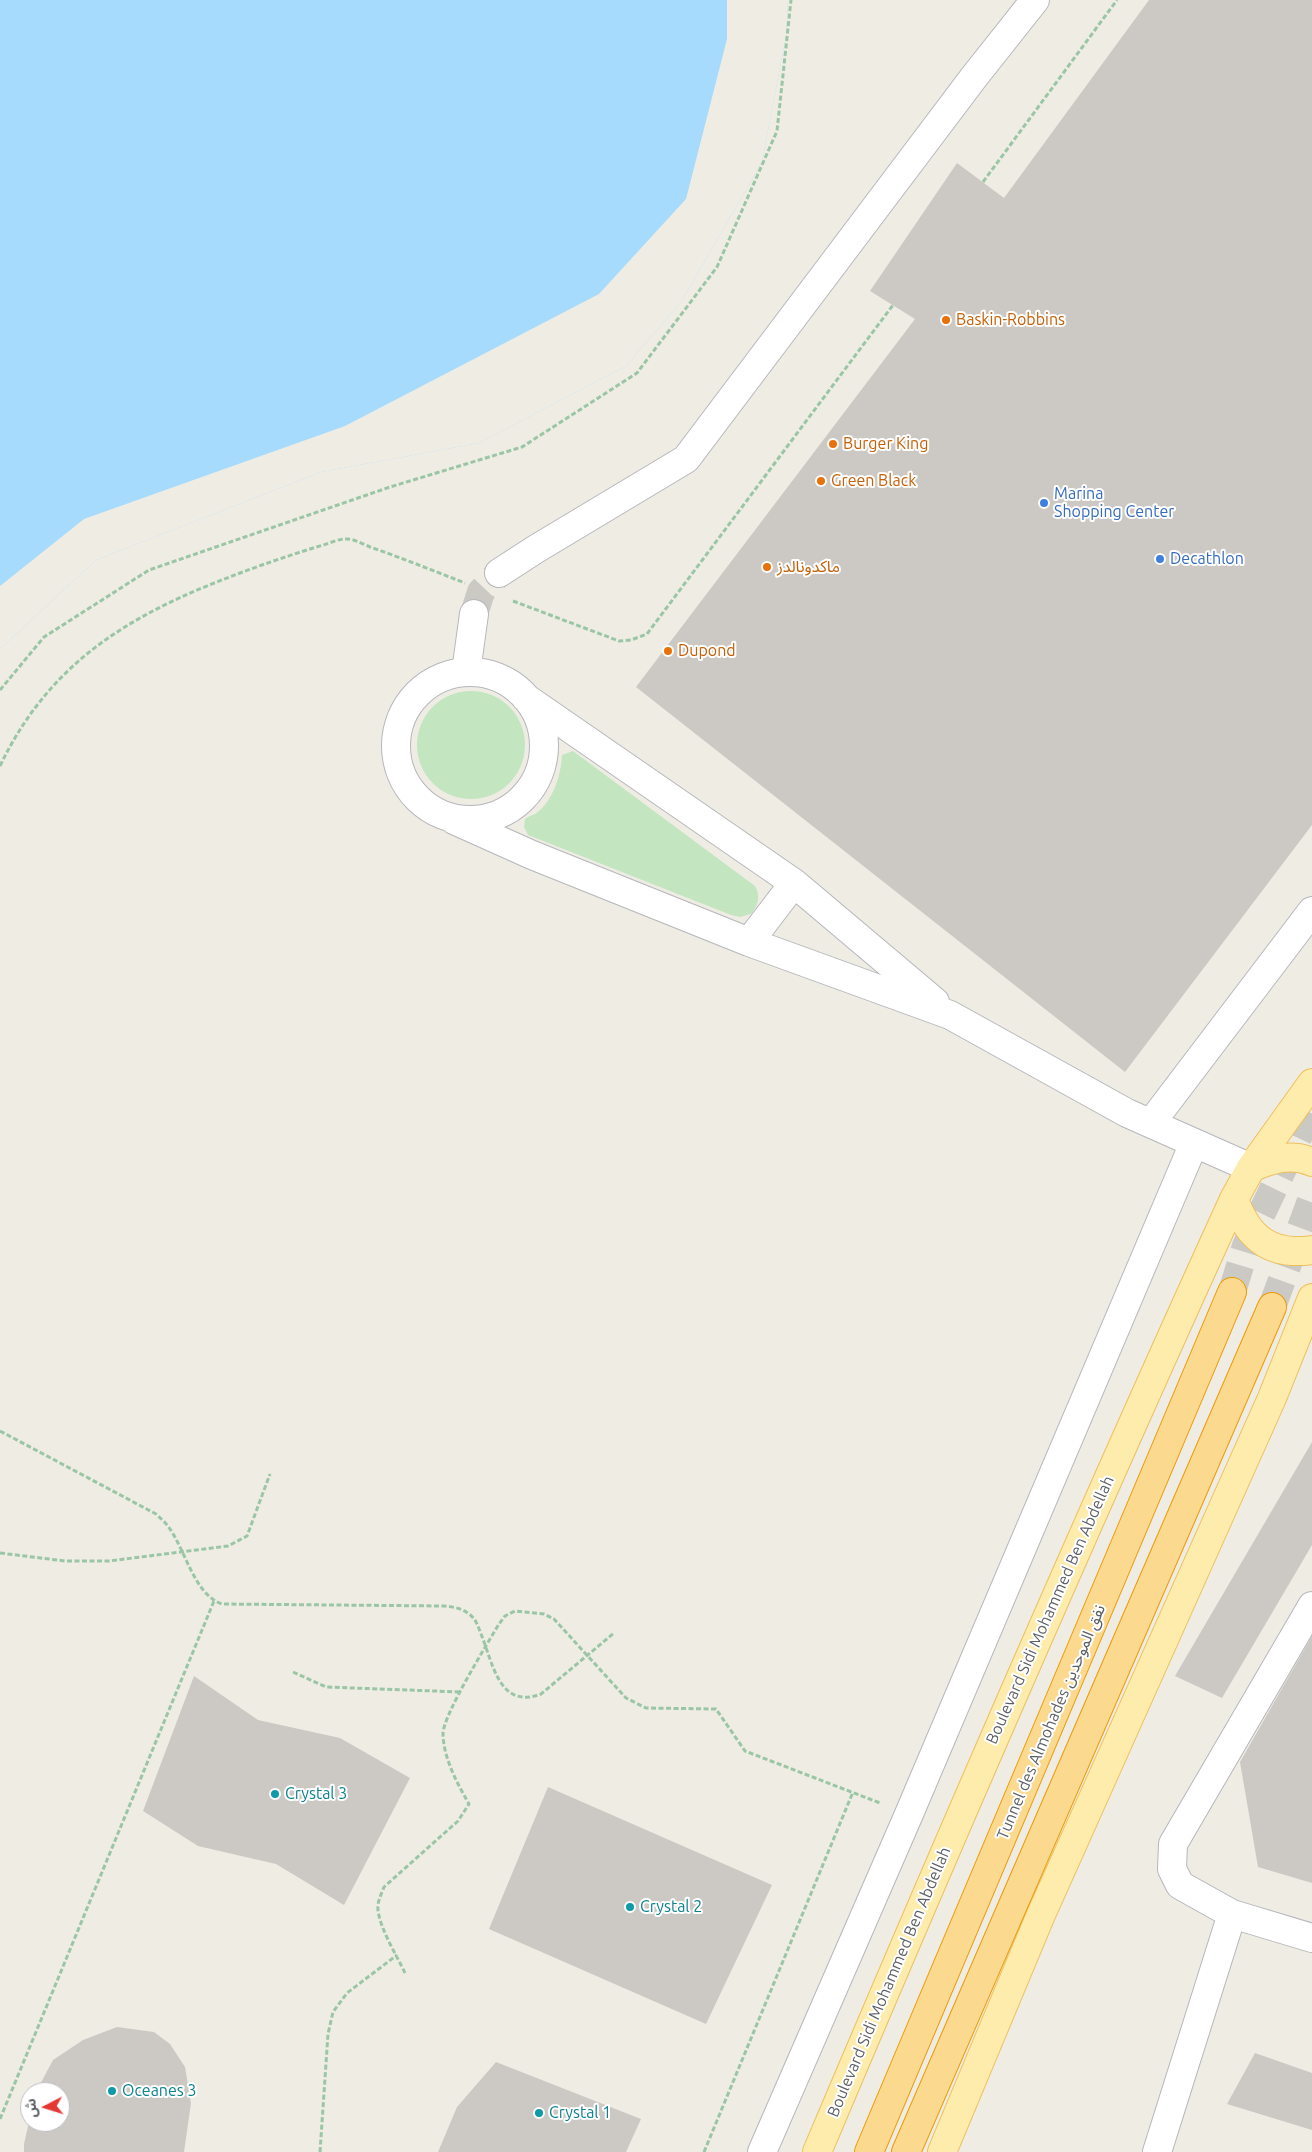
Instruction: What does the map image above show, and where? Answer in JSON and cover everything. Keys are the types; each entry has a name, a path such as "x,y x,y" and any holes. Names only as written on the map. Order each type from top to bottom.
{"highway":[{"name":"Tunnel des Almohades نفق الموحدين","path":"869,2152 1232,1292"},
{"path":"906,2152 1272,1307"}],"main road":[{"name":"Boulevard Sidi Mohammed Ben Abdellah","path":"817,2152 958,1818 1142,1401 1234,1199 1251,1168 1312,1083"},
{"path":"1251,1168 1270,1160 1289,1157 1312,1162"},
{"path":"1234,1199 1241,1220 1256,1237 1274,1248 1295,1252 1312,1250"},
{"path":"942,2152 1040,1917 1272,1398 1312,1298"}],"street":[{"path":"499,574 536,548 686,459 974,77 1035,0"},
{"path":"466,672 474,614"},
{"path":"454,820 473,821 492,818 510,810 525,797 536,781 543,762 544,743 541,724 533,706 520,691 504,680 486,673 466,672 447,675 429,683 415,696 404,712 397,730 395,750 399,769 407,787 420,802 436,813 532,855 749,942 950,1015 1127,1113 1251,1168"},
{"path":"526,698 794,883 950,1015"},
{"path":"749,942 794,883"},
{"path":"1151,1123 1312,911"},
{"path":"762,2152 909,1814 1194,1143"},
{"path":"1312,1606 1173,1844 1172,1869 1180,1885 1232,1914 1312,1938"},
{"path":"1157,2152 1232,1914"}],"path":[{"path":"0,690 44,637 149,570 390,487 522,447 637,373 717,267 777,131 791,0"},
{"path":"983,182 1117,0"},
{"path":"508,599 619,641 631,640 647,634 893,305"},
{"path":"0,766 30,713 53,685 101,642 156,608 244,572 346,538 471,585"},
{"path":"0,1431 156,1514 168,1526 180,1551 207,1594 214,1601 222,1604 452,1607 461,1609 474,1618 500,1683 509,1693 520,1698 531,1698 541,1694 614,1632"},
{"path":"0,1553 65,1561 109,1561 145,1558 180,1551 228,1546 247,1536 270,1474"},
{"path":"0,2119 214,1601"},
{"path":"405,1973 380,1919 378,1909 379,1898 384,1887 458,1821 469,1804 459,1786 448,1757 443,1733 445,1722 505,1616 514,1611 536,1612 554,1619 626,1698 646,1708 716,1709 744,1751 909,1814"},
{"path":"294,1672 326,1687 461,1692"},
{"path":"704,2152 853,1792"},
{"path":"320,2152 328,2034 333,2012 348,1993 397,1955"}],"green space":[{"path":"471,691 481,692 501,700 509,707 516,715 524,735 524,755 516,775 509,783 501,790 481,798 471,799 461,798 441,790 433,783 426,775 418,755 417,745 418,735 426,715 433,707 441,700 461,692"},
{"path":"573,751 755,886 758,893 758,901 751,914 740,917 731,915 528,835 524,827 525,819 537,812 549,799 558,778 562,755"}],"water":[{"path":"0,0 788,0 786,36 762,162 681,302 626,366 479,443 321,472 96,560 0,649"}],"pier":[{"path":"727,0 788,0 786,36 762,162 681,302 626,366 479,443 321,472 96,560 0,649 0,586 84,519 345,426 599,294 686,199 727,39"}],"building":[{"name":"Marina Shopping Center","path":"1149,0 1312,0 1312,825 1125,1072 636,687 915,319 870,291 957,163 1004,198"},
{"path":"1312,1442 1312,1545 1222,1698 1175,1676"},
{"path":"1312,1636 1312,1883 1258,1867 1240,1762"},
{"name":"Crystal 3","path":"194,1676 258,1720 340,1738 410,1778 344,1905 276,1864 198,1846 143,1811"},
{"name":"Crystal 2","path":"548,1787 772,1885 706,2024 489,1929"},
{"name":"Oceanes 3","path":"117,2027 154,2032 170,2044 185,2067 191,2103 184,2152 24,2152 27,2132 70,2132 70,2082 41,2082 53,2060 83,2040"},
{"path":"1255,2053 1312,2073 1312,2130 1227,2104"},
{"name":"Crystal 1","path":"496,2062 641,2119 626,2152 438,2152 457,2107"}],"tunnel":[{"path":"474,614 481,592 499,573"},
{"path":"1232,1292 1246,1246 1312,1108"},
{"path":"1272,1307 1312,1198"}],"place":[{"name":"Baskin-Robbins","path":"946,320"},
{"name":"Burger King","path":"833,444"},
{"name":"Green Black","path":"821,481"},
{"name":"Marina Shopping Center","path":"1044,503"},
{"name":"Decathlon","path":"1160,559"},
{"name":"ماكدونالدز","path":"767,567"},
{"name":"Dupond","path":"668,651"},
{"name":"Crystal 3","path":"275,1794"},
{"name":"Crystal 2","path":"630,1907"},
{"name":"Oceanes 3","path":"112,2091"},
{"name":"Crystal 1","path":"539,2113"}]}
